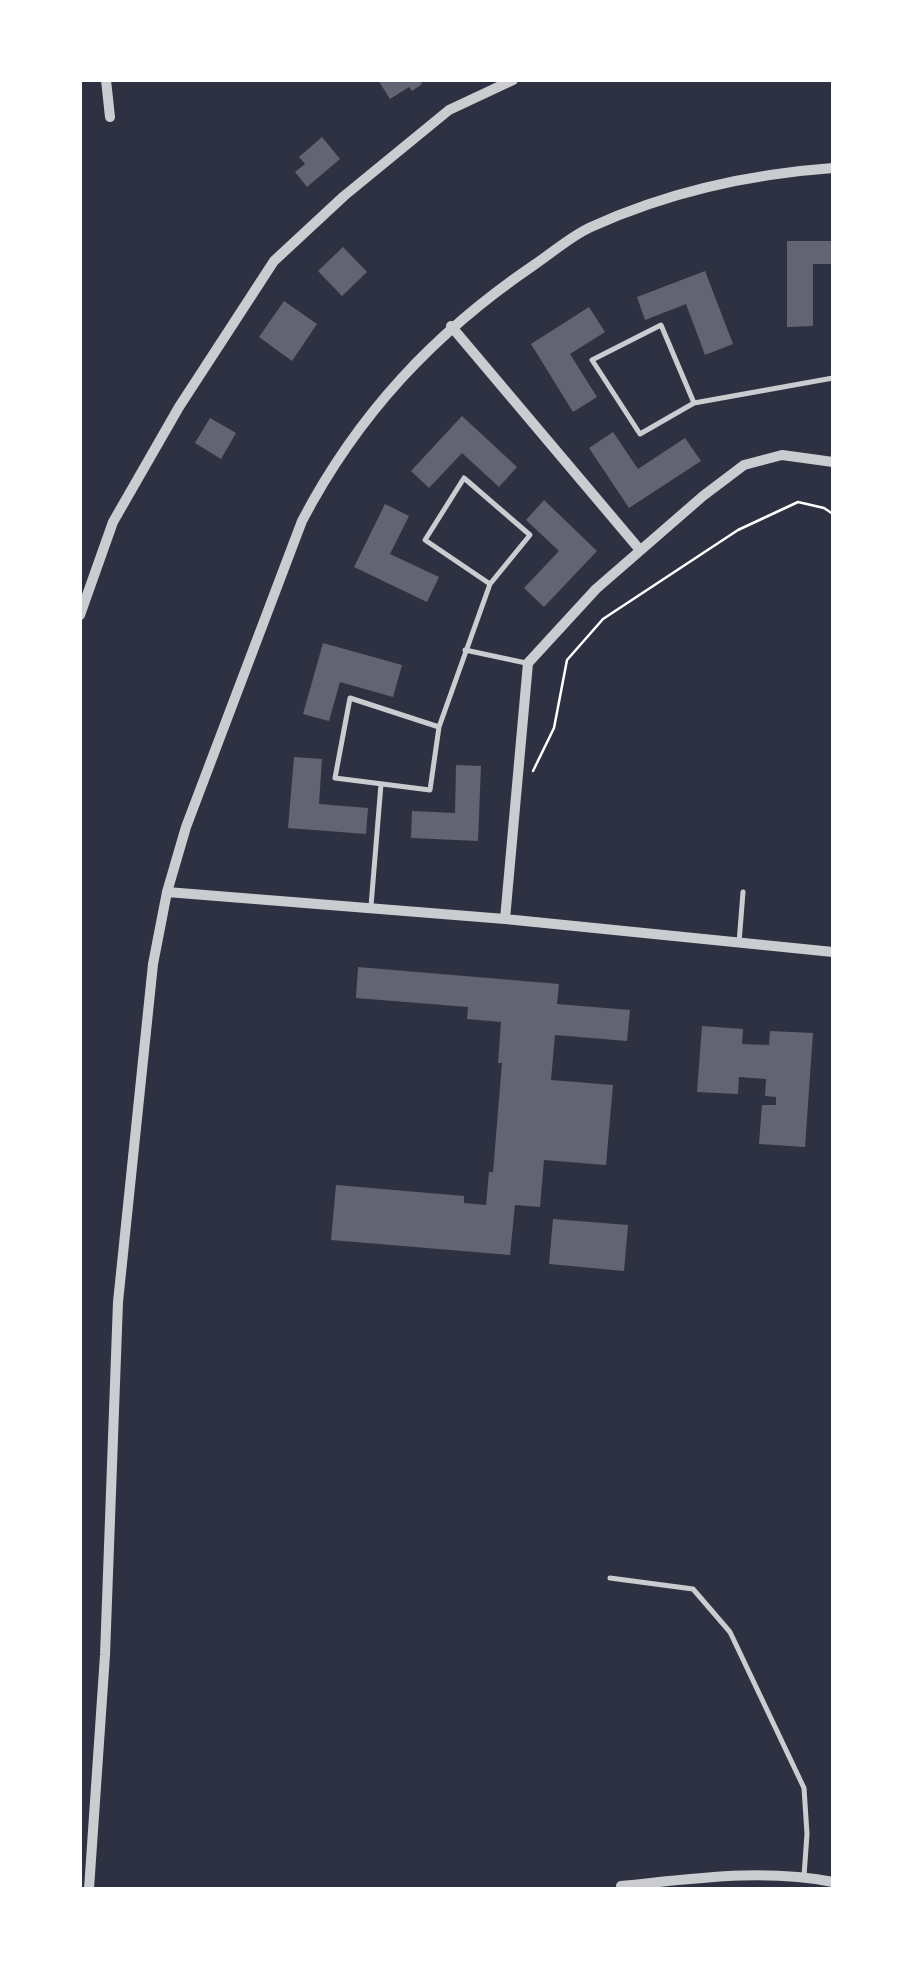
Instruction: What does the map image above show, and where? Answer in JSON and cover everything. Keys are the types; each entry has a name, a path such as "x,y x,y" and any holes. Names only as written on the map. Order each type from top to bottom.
{"street":[{"path":"106,80 110,117"},
{"path":"80,616 113,522 179,407 274,261 344,196 449,110 513,80"},
{"path":"89,1889 105,1655 118,1302 152,964 186,828 302,521 327,474 365,421 452,326 588,228 682,192 768,173 833,168"},
{"path":"452,326 640,550"},
{"path":"505,918 528,663 596,589 744,465 782,455 833,462"},
{"path":"167,892 505,918 833,952"},
{"path":"621,1886 713,1877 804,1876 833,1882"}],"lane":[{"path":"694,403 661,325 592,360 640,434 694,403 833,378"},
{"path":"439,727 350,698 335,778 430,790 439,727 490,584 530,534 464,478 425,540 490,584"},
{"path":"466,650 528,663"},
{"path":"371,908 382,784"},
{"path":"739,943 743,892"},
{"path":"610,1578 693,1589 730,1632 804,1788 804,1876"}],"path":[{"path":"530,776 554,728 568,660 603,619 738,530 798,502 833,514"}],"building":[{"path":"378,80 420,80 422,84 390,99"},
{"path":"322,137 340,159 307,187 295,172 305,164 299,157"},
{"path":"787,241 833,241 833,264 813,264 813,326 787,327"},
{"path":"343,247 367,272 342,296 318,271"},
{"path":"705,271 733,344 705,355 686,304 645,320 637,297"},
{"path":"284,301 317,324 292,361 259,337"},
{"path":"589,307 605,332 570,354 597,397 573,412 531,344"},
{"path":"462,416 517,467 499,487 462,453 429,488 411,471"},
{"path":"210,418 236,433 221,459 195,443"},
{"path":"613,432 638,469 685,438 701,461 629,508 589,448"},
{"path":"544,500 597,551 544,607 524,588 559,551 526,520"},
{"path":"385,504 409,516 390,554 439,577 427,602 354,567"},
{"path":"323,643 402,665 393,697 340,682 329,721 303,714"},
{"path":"294,757 322,759 319,804 368,808 366,834 288,828"},
{"path":"456,765 481,766 478,841 411,838 412,811 455,813"},
{"path":"358,967 559,984 557,1004 630,1010 627,1041 555,1035 551,1080 613,1085 606,1165 544,1160 540,1207 515,1205 510,1255 331,1240 336,1185 464,1196 464,1203 486,1205 489,1172 493,1172 502,1063 498,1063 501,1022 467,1019 468,1007 356,998"},
{"path":"702,1026 743,1029 742,1044 769,1045 770,1031 813,1033 805,1147 759,1144 762,1105 776,1105 776,1097 765,1096 766,1079 739,1077 738,1094 697,1092"},
{"path":"553,1219 628,1225 624,1271 549,1264"}]}
